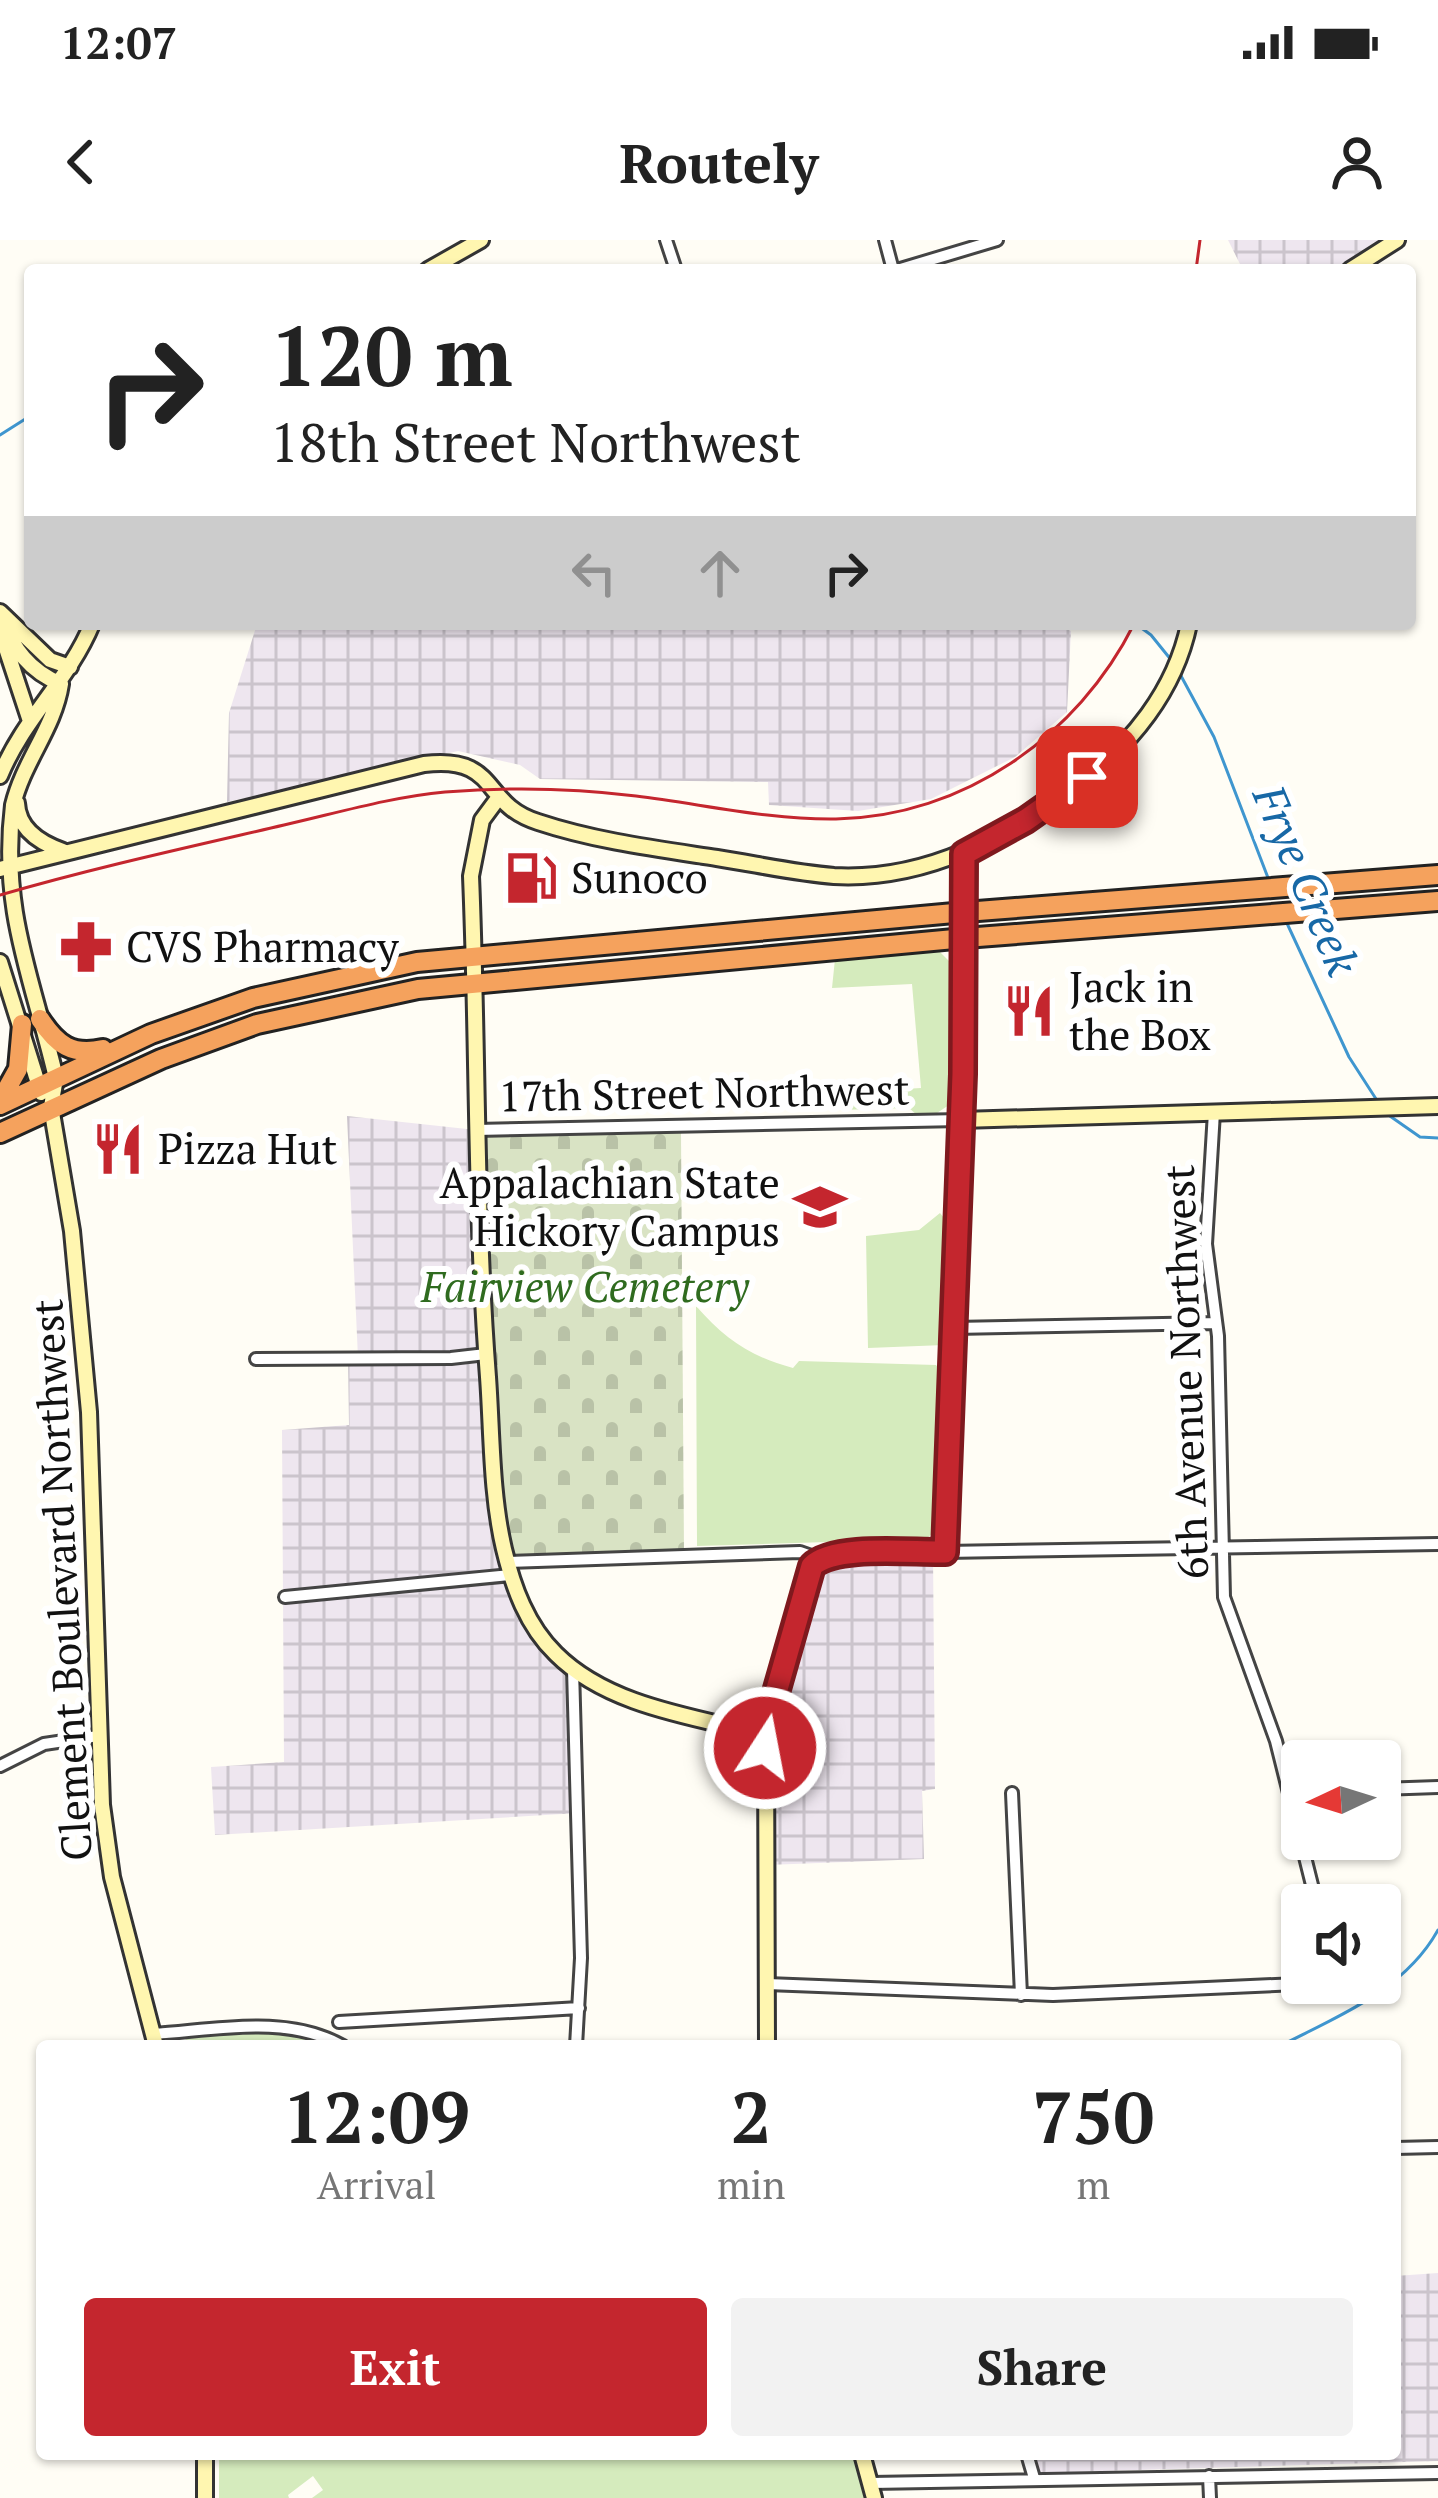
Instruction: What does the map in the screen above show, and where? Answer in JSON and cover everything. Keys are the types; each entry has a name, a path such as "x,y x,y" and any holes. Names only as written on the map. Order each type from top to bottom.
{"highway":[{"path":"0,1103 137,1040 253,998 362,972 473,955 1438,875"},
{"path":"0,1132 160,1059 257,1024 365,998 473,981 1438,901"},
{"path":"0,1103 18,1069 31,1022 77,1052 137,1040"}],"street":[{"path":"439,264 481,240"},
{"path":"915,264 997,240"},
{"path":"1359,264 1397,240"},
{"path":"0,614 50,660 70,667"},
{"path":"0,614 22,658 38,674 62,684"},
{"path":"0,630 30,721"},
{"path":"0,776 30,721 62,684 89,630"},
{"path":"2,868 424,764 470,766 512,810 571,831 818,874 879,875 964,854 1026,820 1103,764 1139,728 1170,680 1187,630"},
{"name":"Clement Boulevard Northwest","path":"62,684 57,713 16,791 2,868 8,920 29,984 31,1022 47,1083 71,1222 87,1379 102,1805 112,1877 155,2040"},
{"path":"16,791 17,815 24,826 40,841 63,851"},
{"path":"499,797 482,820 472,856 473,981 486,1354 500,1527 510,1569 535,1628 573,1670 635,1700 766,1735"},
{"path":"945,1552 961,1120 964,854"},
{"name":"Clement Boulevard Northwest","path":"0,962 12,995 31,1022"},
{"path":"12,995 29,984"},
{"name":"17th Street Northwest","path":"476,1130 1438,1106"},
{"name":"6th Avenue Northwest","path":"1214,1112 1206,1244 1216,1323 1221,1547 1228,1614 1276,1741 1312,1884"},
{"path":"954,1328 1216,1323"},
{"path":"256,1359 486,1354"},
{"path":"285,1597 510,1569 800,1552 820,1559 839,1554 1438,1544"},
{"path":"767,2040 766,1735 806,1578 820,1559"},
{"path":"573,1670 580,1875 577,2040"},
{"path":"0,1766 44,1744 98,1736"},
{"path":"1401,1788 1438,1787"},
{"path":"1012,1793 1021,1995"},
{"path":"767,1984 1021,1995 1281,1985"},
{"path":"339,2022 578,2008"},
{"path":"155,2040 285,2026 333,2040"},
{"path":"1401,2149 1438,2147"},
{"path":"205,2460 205,2498"},
{"path":"864,2460 872,2491 1034,2478 1438,2473"},
{"path":"1030,2460 1034,2478"},
{"path":"1209,2476 1210,2498"}],"shaded area":[{"path":"1228,240 1384,240 1348,264 1240,264"},
{"path":"255,630 1071,631 1067,712 1015,757 931,799 858,811 769,805 768,782 540,779 520,765 458,751 227,802 229,713"},
{"path":"347,1116 476,1130 500,1527 528,1617 573,1669 579,1813 215,1835 211,1767 284,1762 282,1430 349,1425 348,1358 358,1358"},
{"path":"933,1553 935,1789 922,1791 924,1859 767,1865 765,1748 788,1650 820,1559"},
{"path":"1438,2273 1438,2461 1038,2473 1035,2460 1401,2460 1401,2276"}],"green space":[{"path":"940,952 953,965 949,1105 937,1113 917,1115 909,1108 837,1110 825,1106 826,1098 835,1093 921,1088 912,984 832,988 835,959"},
{"name":"Fairview Cemetery","path":"681,1133 684,1552 511,1558 492,1377 483,1136"},
{"path":"940,1213 949,1224 944,1345 868,1348 866,1236 919,1230"},
{"path":"696,1306 740,1345 793,1368 799,1361 936,1365 942,1372 934,1532 926,1539 697,1546"},
{"path":"278,2033 316,2040 185,2040"},
{"path":"219,2460 860,2460 869,2498 312,2498 323,2490 313,2476 289,2498 219,2498"}],"waterway":[{"name":"Frye Creek","path":"0,435 24,420"},
{"name":"Frye Creek","path":"1144,630 1172,661"},
{"name":"Frye Creek","path":"1180,674 1214,737 1270,883"},
{"name":"Frye Creek","path":"1285,919 1349,1057 1378,1102"},
{"name":"Frye Creek","path":"1387,1114 1420,1137 1438,1138"},
{"path":"1292,2040 1389,1985 1438,1930"}],"railway":[{"path":"1197,264 1200,240"},
{"path":"0,895 364,806 445,792 564,790 786,817 883,815 971,786 1012,763 1082,701 1130,630"}],"place":[{"name":"Sunoco","path":"531,878"},
{"name":"CVS Pharmacy","path":"86,947"},
{"name":"Jack in the Box","path":"1029,1011"},
{"name":"Pizza Hut","path":"118,1149"},
{"name":"Appalachian State Hickory Campus","path":"820,1207"}],"route":[{"path":"765,1748 769,1717 812,1566 839,1554 945,1552 963,1074 964,854 1026,820 1087,777"}]}
